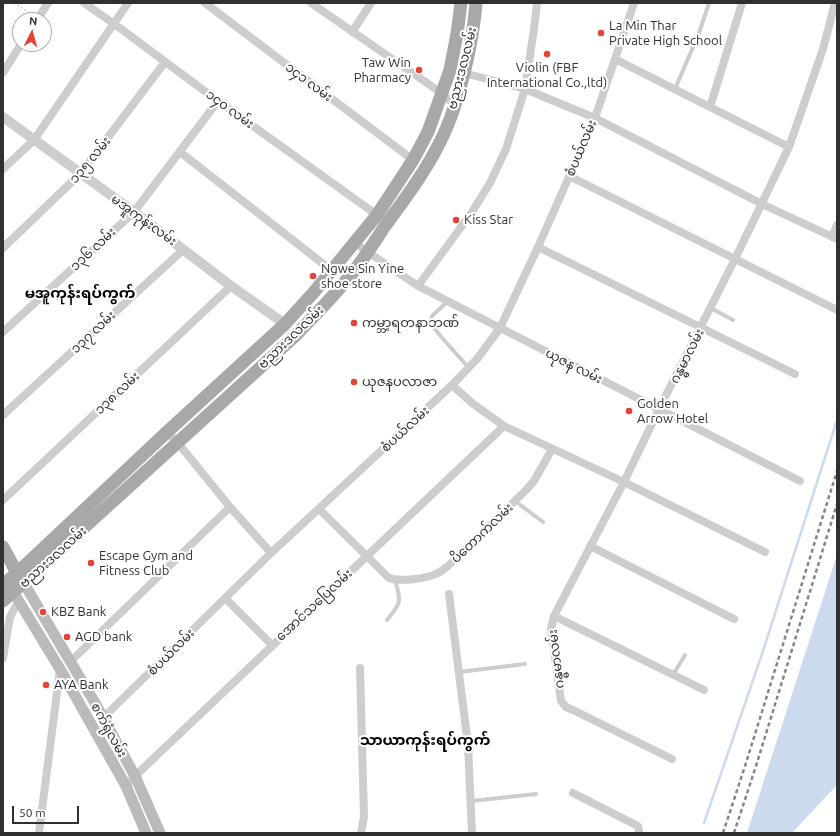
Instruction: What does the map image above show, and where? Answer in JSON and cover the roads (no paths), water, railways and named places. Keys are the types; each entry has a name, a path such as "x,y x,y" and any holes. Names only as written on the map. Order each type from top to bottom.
{"main road":[{"name":"ဗညားဒလလမ်း","path":"8,590 167,432 285,324 314,292 376,215 413,160 428,132 443,94 450,70 461,3"},
{"name":"ဗညားဒလလမ်း","path":"20,578 178,443 295,336 335,294 355,269 421,175 441,140 464,73 475,18 476,3"},
{"name":"စက်ရုံလမ်း","path":"3,547 103,718 135,776 160,833"},
{"name":"စက်ရုံလမ်း","path":"8,590 60,669 126,786 146,833"}],"street":[{"path":"42,12 48,3"},
{"name":"၁၄၀ လမ်း","path":"84,3 376,215"},
{"path":"3,170 34,140 128,3"},
{"name":"၁၄၁ လမ်း","path":"205,3 413,160"},
{"path":"311,3 443,94 454,105"},
{"path":"352,32 372,3"},
{"path":"418,286 472,212 490,183 506,149 525,89 537,3"},
{"name":"စံပယ်လမ်း","path":"103,718 271,553 452,385 469,368 500,328 538,247 594,118 634,3"},
{"path":"710,107 742,3"},
{"name":"ဂန္ဓမာလမ်း","path":"672,759 566,707 561,701 551,629 554,616 624,482 659,409 702,327 789,147 823,49 835,3"},
{"path":"3,73 16,52"},
{"path":"615,60 789,147"},
{"name":"၁၃၅ လမ်း","path":"3,248 81,174 165,62"},
{"path":"464,73 525,89 594,118 762,204 834,238 837,226"},
{"name":"၁၃၆ လမ်း","path":"3,332 134,212 218,101"},
{"name":"မအူကုန်းလမ်း","path":"3,117 184,249 231,286 285,324"},
{"path":"180,152 331,270"},
{"path":"569,176 837,310"},
{"name":"ယုဇန လမ်း","path":"353,242 418,286 800,481"},
{"path":"538,247 795,374"},
{"name":"၁၃၇ လမ်း","path":"3,415 184,249"},
{"name":"၁၃၈ လမ်း","path":"3,500 231,286"},
{"path":"452,385 472,403 504,426 624,482 765,552"},
{"name":"အောင်သပြေလမ်း","path":"126,786 272,645 504,426"},
{"path":"167,432 271,553"},
{"name":"ပိတောက်လမ်း","path":"392,579 414,579 438,573 448,566 534,481 552,449"},
{"path":"70,662 230,507"},
{"path":"319,508 366,556 392,579"},
{"path":"590,546 734,619"},
{"path":"3,658 10,617 8,590"},
{"path":"449,594 468,745 472,833"},
{"path":"225,598 272,645"},
{"path":"554,616 704,690"},
{"path":"360,668 364,818 362,833"},
{"path":"39,833 60,669"},
{"path":"573,793 638,826 638,833"}],"lane":[{"path":"675,89 699,33 709,3"},
{"path":"448,301 432,316 430,323 469,368"},
{"path":"711,308 733,320"},
{"path":"515,501 543,522"},
{"path":"387,620 398,606 400,596 392,579"},
{"path":"673,675 685,655"},
{"path":"459,672 525,664"},
{"path":"471,801 536,794"}],"water":[{"path":"837,555 837,785 792,833 747,833"}],"waterway":[{"path":"704,823 762,654 837,420"}],"railway":[{"path":"723,833 837,471"},
{"path":"734,833 837,504"}],"place":[{"name":"La Min Thar Private High School","path":"601,33"},
{"name":"Violin (FBF International Co.,ltd)","path":"547,54"},
{"name":"Taw Win Pharmacy","path":"419,70"},
{"name":"Kiss Star","path":"456,220"},
{"name":"Ngwe Sin Yine shoe store","path":"313,276"},
{"name":"ကမ္ဘာ့ရတနာဘဏ်","path":"354,323"},
{"name":"ယုဇနပလာဇာ","path":"354,382"},
{"name":"Golden Arrow Hotel","path":"629,411"},
{"name":"Escape Gym and Fitness Club","path":"91,563"},
{"name":"KBZ Bank","path":"43,612"},
{"name":"AGD bank","path":"67,637"},
{"name":"AYA Bank","path":"46,685"}],"district":[{"name":"မအူကုန်းရပ်ကွက်","path":"80,293"},
{"name":"သာယာကုန်းရပ်ကွက်","path":"425,740"}]}
